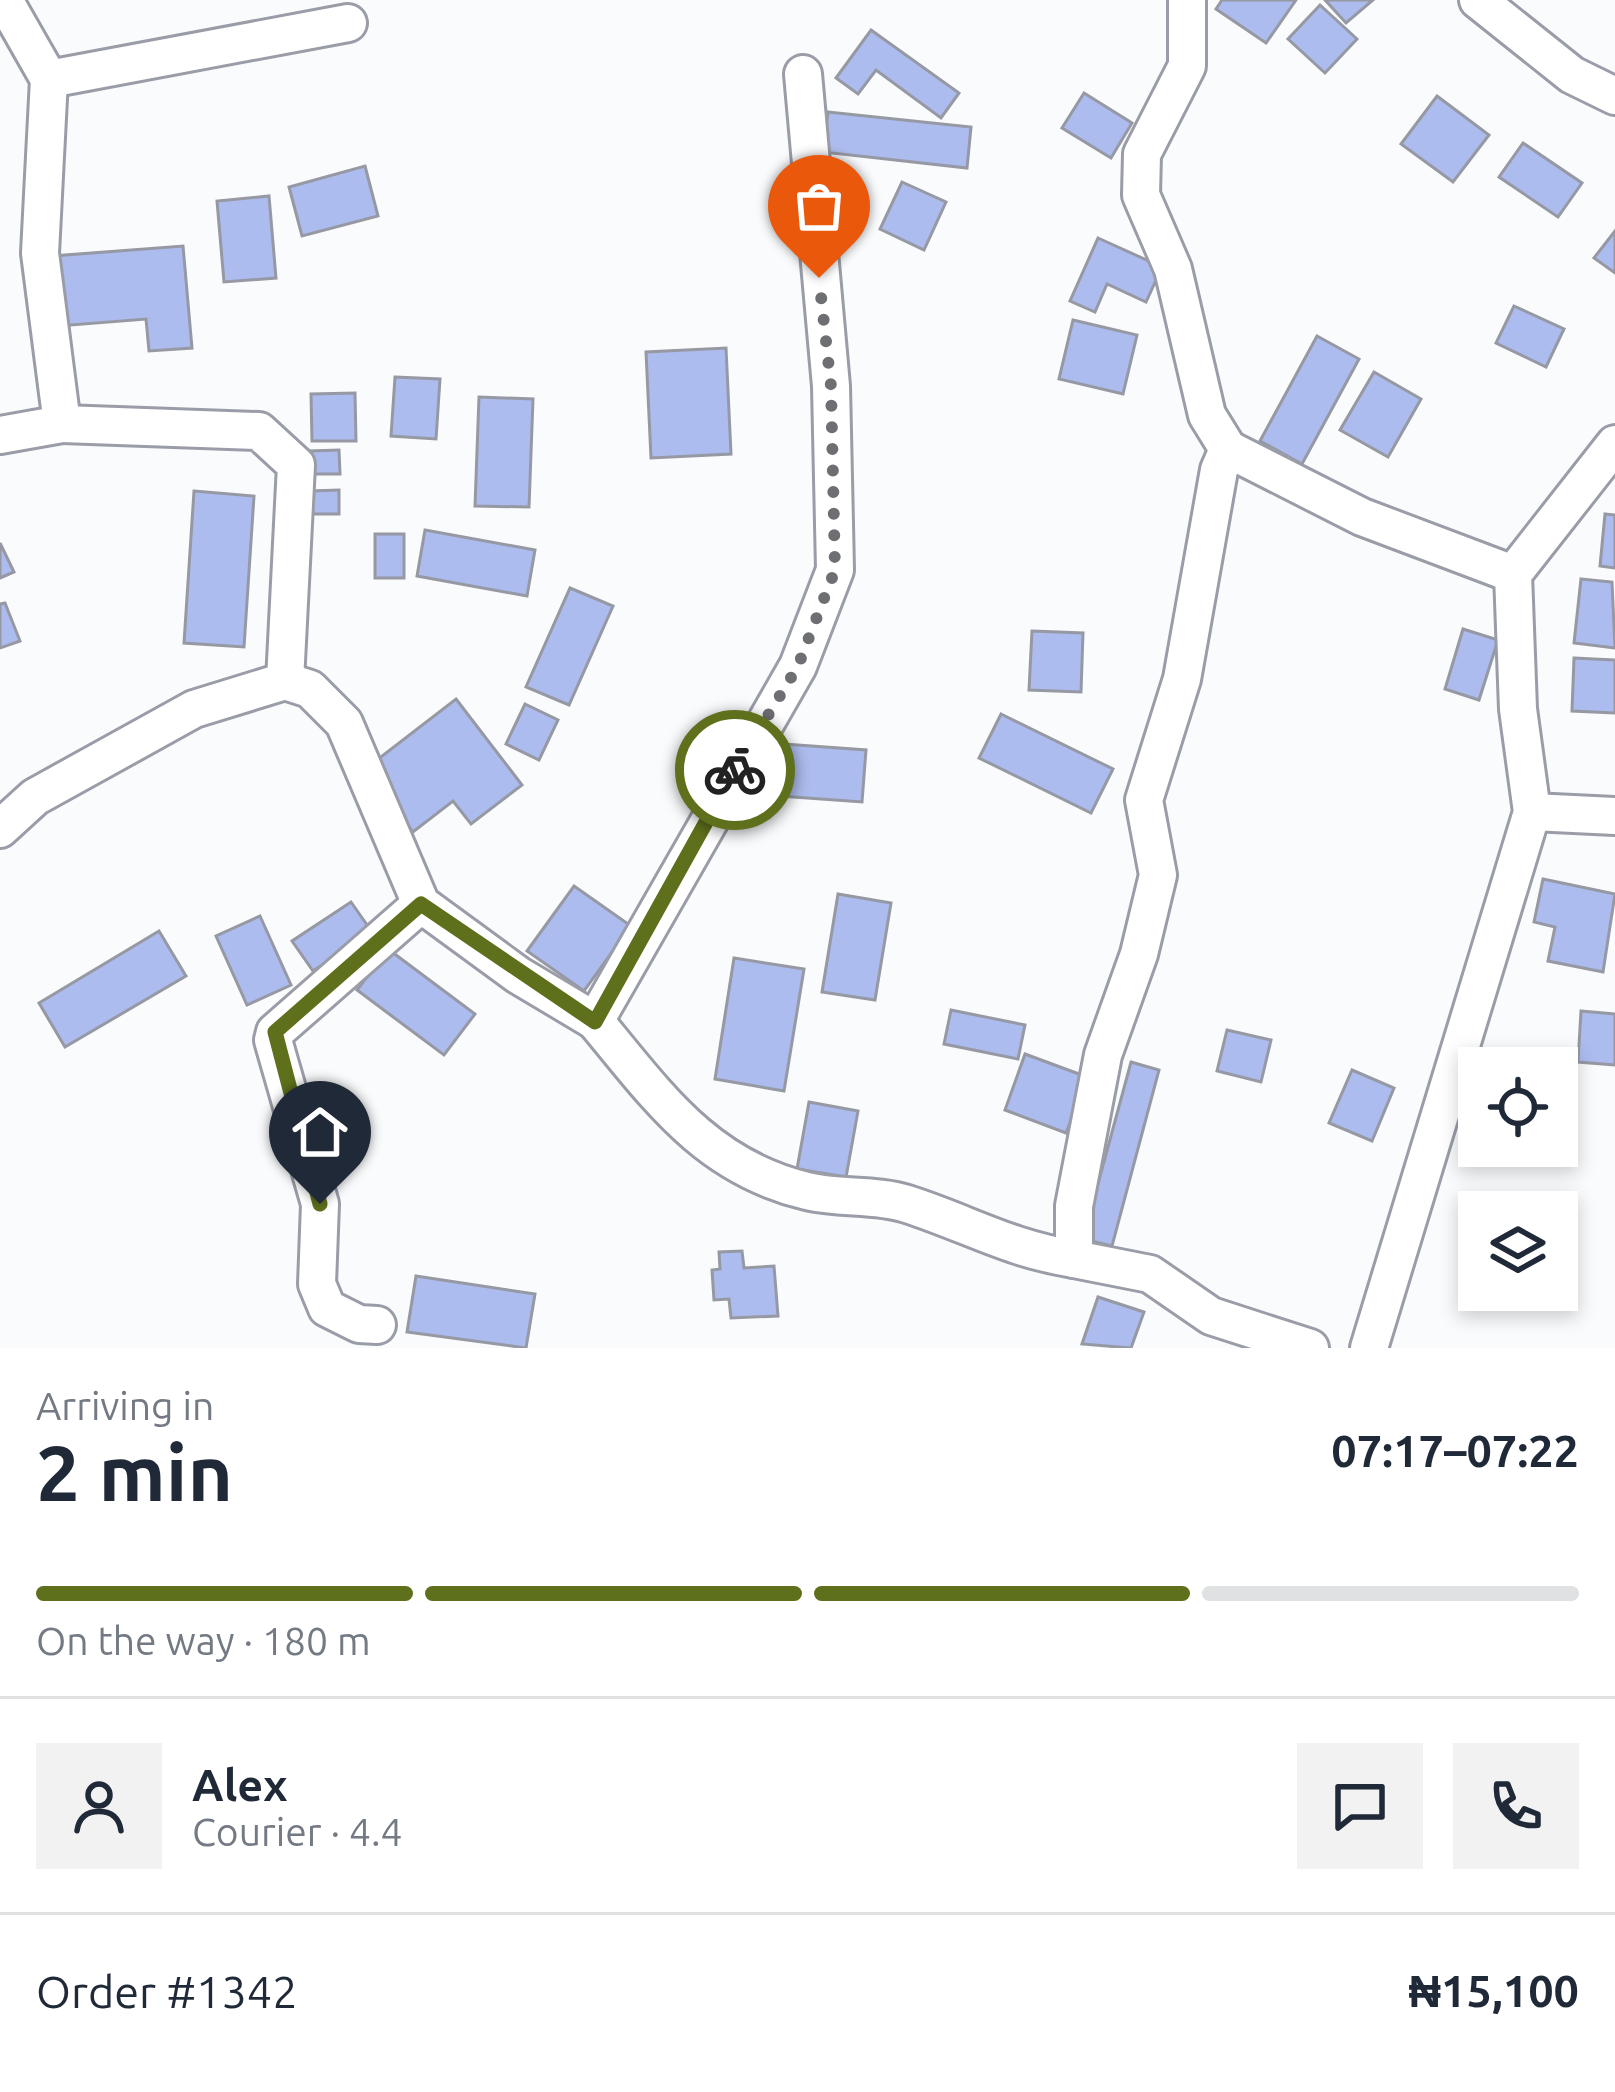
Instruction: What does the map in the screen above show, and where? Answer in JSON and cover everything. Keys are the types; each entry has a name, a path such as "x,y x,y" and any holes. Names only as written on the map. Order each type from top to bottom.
{"street":[{"path":"4,0 49,79 40,253 62,424"},
{"path":"1187,0 1187,66 1142,154 1141,195 1173,269 1208,415 1228,449 1363,517 1513,574"},
{"path":"1478,0 1572,75 1615,96"},
{"path":"49,79 348,23"},
{"path":"595,1022 798,666 835,570 831,386 803,74"},
{"path":"0,435 62,424 260,431 296,465 286,681"},
{"path":"1369,1348 1532,812 1518,709 1513,574 1615,444"},
{"path":"1074,1259 1074,1206 1103,1055 1139,954 1158,875 1144,800 1182,679 1219,470 1228,449"},
{"path":"0,829 34,797 194,709 286,681 310,689 344,723 421,904 595,1022 679,1119 743,1171 828,1196 902,1202 1018,1250 1150,1274 1211,1316 1310,1348"},
{"path":"1532,812 1615,816"},
{"path":"377,1325 359,1324 327,1308 317,1284 320,1204 273,1040 275,1032 421,904"}],"building":[{"path":"1222,0 1296,0 1266,43 1216,9"},
{"path":"1325,0 1373,0 1346,23"},
{"path":"1320,5 1357,39 1325,73 1288,39"},
{"path":"871,30 959,93 941,118 876,70 858,94 836,78"},
{"path":"1084,93 1132,123 1111,158 1062,128"},
{"path":"1437,96 1489,135 1453,182 1401,144"},
{"path":"828,112 971,127 967,168 823,152"},
{"path":"1523,143 1582,183 1558,217 1499,177"},
{"path":"365,166 378,216 302,236 289,187"},
{"path":"902,182 946,202 924,250 880,229"},
{"path":"269,196 276,278 224,282 217,201"},
{"path":"1615,231 1615,273 1594,258"},
{"path":"1098,238 1162,267 1146,302 1107,284 1095,312 1070,301"},
{"path":"183,246 192,348 149,351 146,319 59,326 53,256"},
{"path":"1514,306 1564,329 1546,367 1496,343"},
{"path":"1073,320 1137,335 1123,394 1059,379"},
{"path":"1317,336 1359,359 1302,464 1260,441"},
{"path":"726,348 731,454 651,458 646,352"},
{"path":"1374,372 1421,399 1388,457 1340,430"},
{"path":"395,377 440,379 436,439 391,436"},
{"path":"355,393 356,441 312,441 311,394"},
{"path":"479,397 533,399 529,507 475,506"},
{"path":"339,450 340,474 310,474 309,451"},
{"path":"339,490 339,514 309,514 309,491"},
{"path":"194,491 254,496 244,647 184,643"},
{"path":"1605,514 1615,515 1615,568 1600,566"},
{"path":"425,530 535,550 527,596 417,576"},
{"path":"375,534 404,534 404,578 375,578"},
{"path":"0,543 14,572 0,578"},
{"path":"1581,579 1612,582 1615,648 1574,643"},
{"path":"570,588 613,606 569,705 526,687"},
{"path":"5,603 20,641 0,648 0,604"},
{"path":"1463,629 1498,640 1479,700 1445,689"},
{"path":"1032,631 1083,633 1081,692 1029,690"},
{"path":"1574,658 1615,660 1615,713 1572,711"},
{"path":"456,699 522,785 471,824 453,801 413,832 364,770"},
{"path":"525,704 558,720 539,760 506,744"},
{"path":"1001,714 1113,769 1091,813 979,758"},
{"path":"770,743 866,750 862,802 766,795"},
{"path":"1543,879 1615,894 1603,972 1548,961 1555,927 1534,922"},
{"path":"574,886 631,926 584,991 527,951"},
{"path":"838,894 891,903 875,1000 822,992"},
{"path":"351,902 372,932 313,971 292,941"},
{"path":"260,916 291,985 247,1005 216,936"},
{"path":"159,931 186,976 65,1047 39,1003"},
{"path":"388,949 475,1014 444,1055 357,990"},
{"path":"734,958 804,969 784,1091 715,1079"},
{"path":"951,1010 1025,1025 1018,1059 944,1044"},
{"path":"1581,1011 1615,1014 1615,1065 1578,1062"},
{"path":"1227,1030 1271,1040 1261,1082 1217,1071"},
{"path":"1025,1054 1087,1077 1066,1133 1005,1110"},
{"path":"1131,1062 1159,1070 1112,1246 1083,1239"},
{"path":"1352,1070 1394,1088 1372,1141 1329,1123"},
{"path":"809,1102 858,1111 846,1177 797,1169"},
{"path":"742,1251 744,1268 774,1266 778,1316 731,1318 729,1299 714,1300 712,1270 720,1269 719,1252"},
{"path":"416,1276 535,1294 526,1348 407,1332"},
{"path":"1098,1297 1144,1312 1131,1348 1082,1344"}],"way so far":[{"path":"735,770 798,666 835,570 831,386 819,278"}],"route":[{"path":"320,1204 273,1040 275,1032 421,904 595,1022 735,770"}]}
